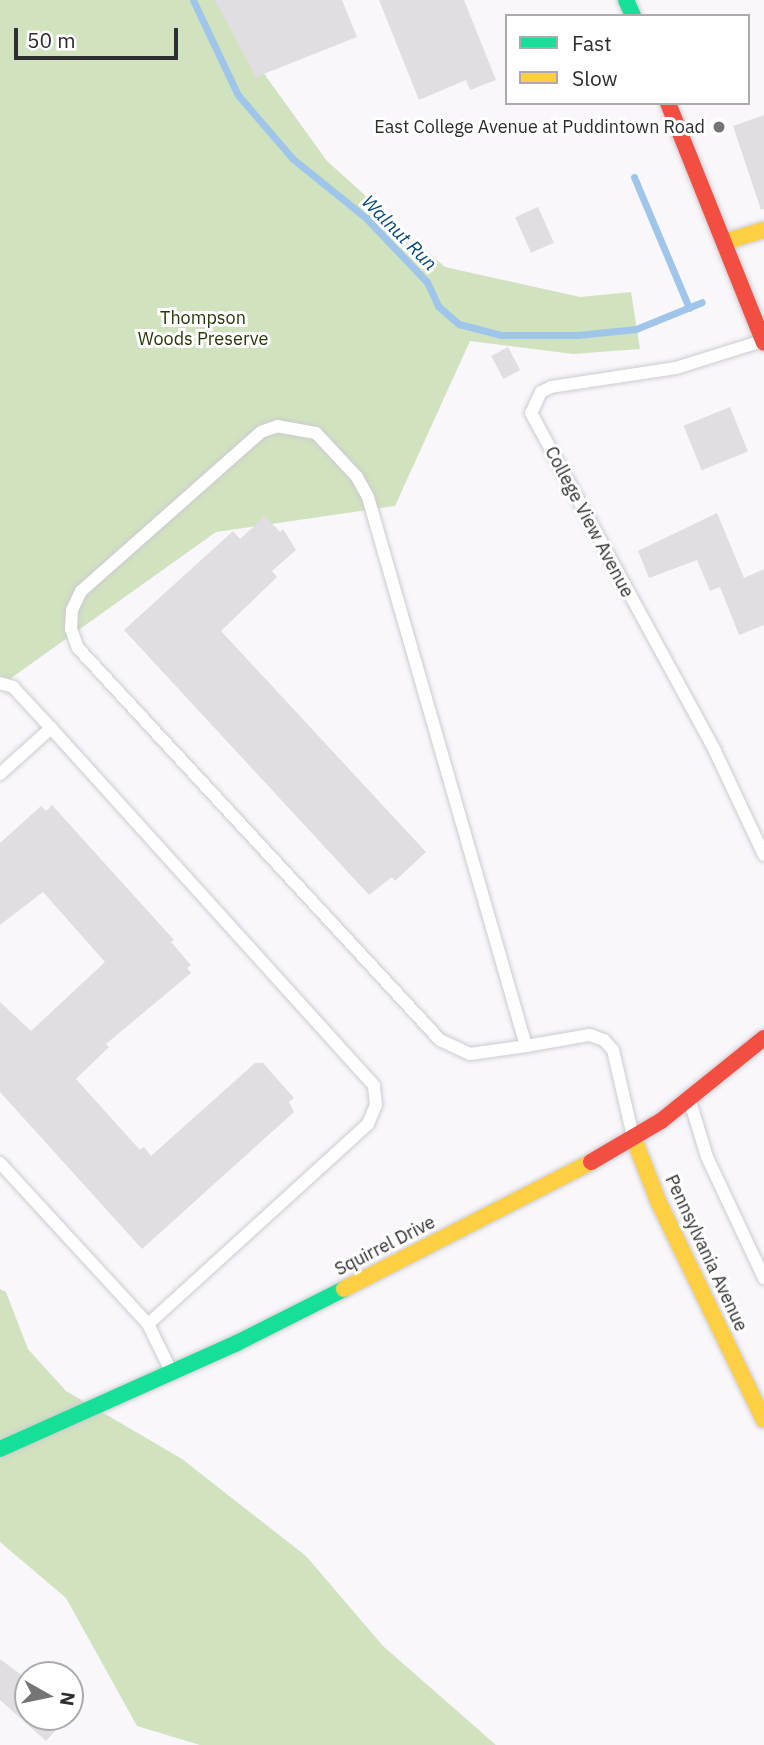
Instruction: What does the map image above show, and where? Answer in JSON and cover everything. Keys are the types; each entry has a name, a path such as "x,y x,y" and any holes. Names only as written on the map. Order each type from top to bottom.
{"street":[{"path":"669,105 764,342"},
{"path":"724,242 764,230"},
{"name":"Squirrel Drive","path":"0,1449 172,1372 634,1139 764,1038"},
{"name":"Pennsylvania Avenue","path":"634,1139 659,1203 764,1419"}],"lane":[{"name":"College View Avenue","path":"764,342 676,368 551,387 541,392 531,413 715,751 764,855"},
{"path":"526,1045 368,496 316,433 278,426 261,432 81,591 72,610 71,629 78,648 440,1040 470,1054 590,1035 604,1040 613,1050 634,1139"},
{"path":"0,682 13,687 51,728 374,1086 376,1105 368,1124 148,1324"},
{"path":"0,774 51,728"},
{"path":"689,1098 707,1157 764,1278"},
{"path":"0,1163 148,1324 172,1372"}],"green space":[{"name":"Thompson Woods Preserve","path":"0,0 228,0 236,28 265,75 327,161 445,267 580,297 631,292 640,349 573,354 470,341 395,506 216,532 0,686"},
{"path":"0,1289 6,1292 28,1349 66,1391 182,1459 306,1556 383,1646 496,1745 200,1745 137,1726 66,1598 0,1542"}],"building":[{"path":"215,0 342,0 357,37 256,77"},
{"path":"379,0 464,0 496,80 470,90 466,80 419,100"},
{"path":"764,115 764,209 761,210 733,126"},
{"path":"538,207 554,243 531,253 515,217"},
{"path":"508,347 520,370 503,379 491,356"},
{"path":"730,407 748,452 702,470 684,426"},
{"path":"717,513 744,578 764,569 764,625 739,635 720,587 710,591 697,560 649,578 638,551"},
{"path":"265,516 280,532 283,529 296,550 272,571 277,577 221,631 426,852 395,881 392,877 369,895 124,630 233,531 240,539"},
{"path":"52,805 174,940 171,942 191,965 187,968 191,973 106,1044 109,1047 76,1079 140,1150 144,1147 151,1156 255,1063 263,1063 294,1098 289,1102 294,1112 142,1249 0,1092 0,1002 31,1031 105,962 43,892 0,925 0,843 41,806 46,811"},
{"path":"0,1659 14,1670 14,1712 0,1700"},
{"path":"35,1731 55,1731 46,1741"}],"waterway":[{"name":"Walnut Run","path":"193,0 238,95 293,159 366,218 427,282 438,306 459,324 501,335 578,335 636,329 702,302"},
{"path":"634,177 689,308"}],"traffic: fast":[{"path":"626,0 632,14"},
{"path":"0,1449 237,1343 344,1289"}],"traffic: slow":[{"path":"724,242 764,230"},
{"path":"634,1139 659,1203 764,1420"},
{"path":"344,1289 591,1162"}],"traffic: jam":[{"path":"669,105 764,343"},
{"path":"591,1162 661,1121 764,1038"}],"place":[{"name":"East College Avenue at Puddintown Road","path":"719,127"}]}
